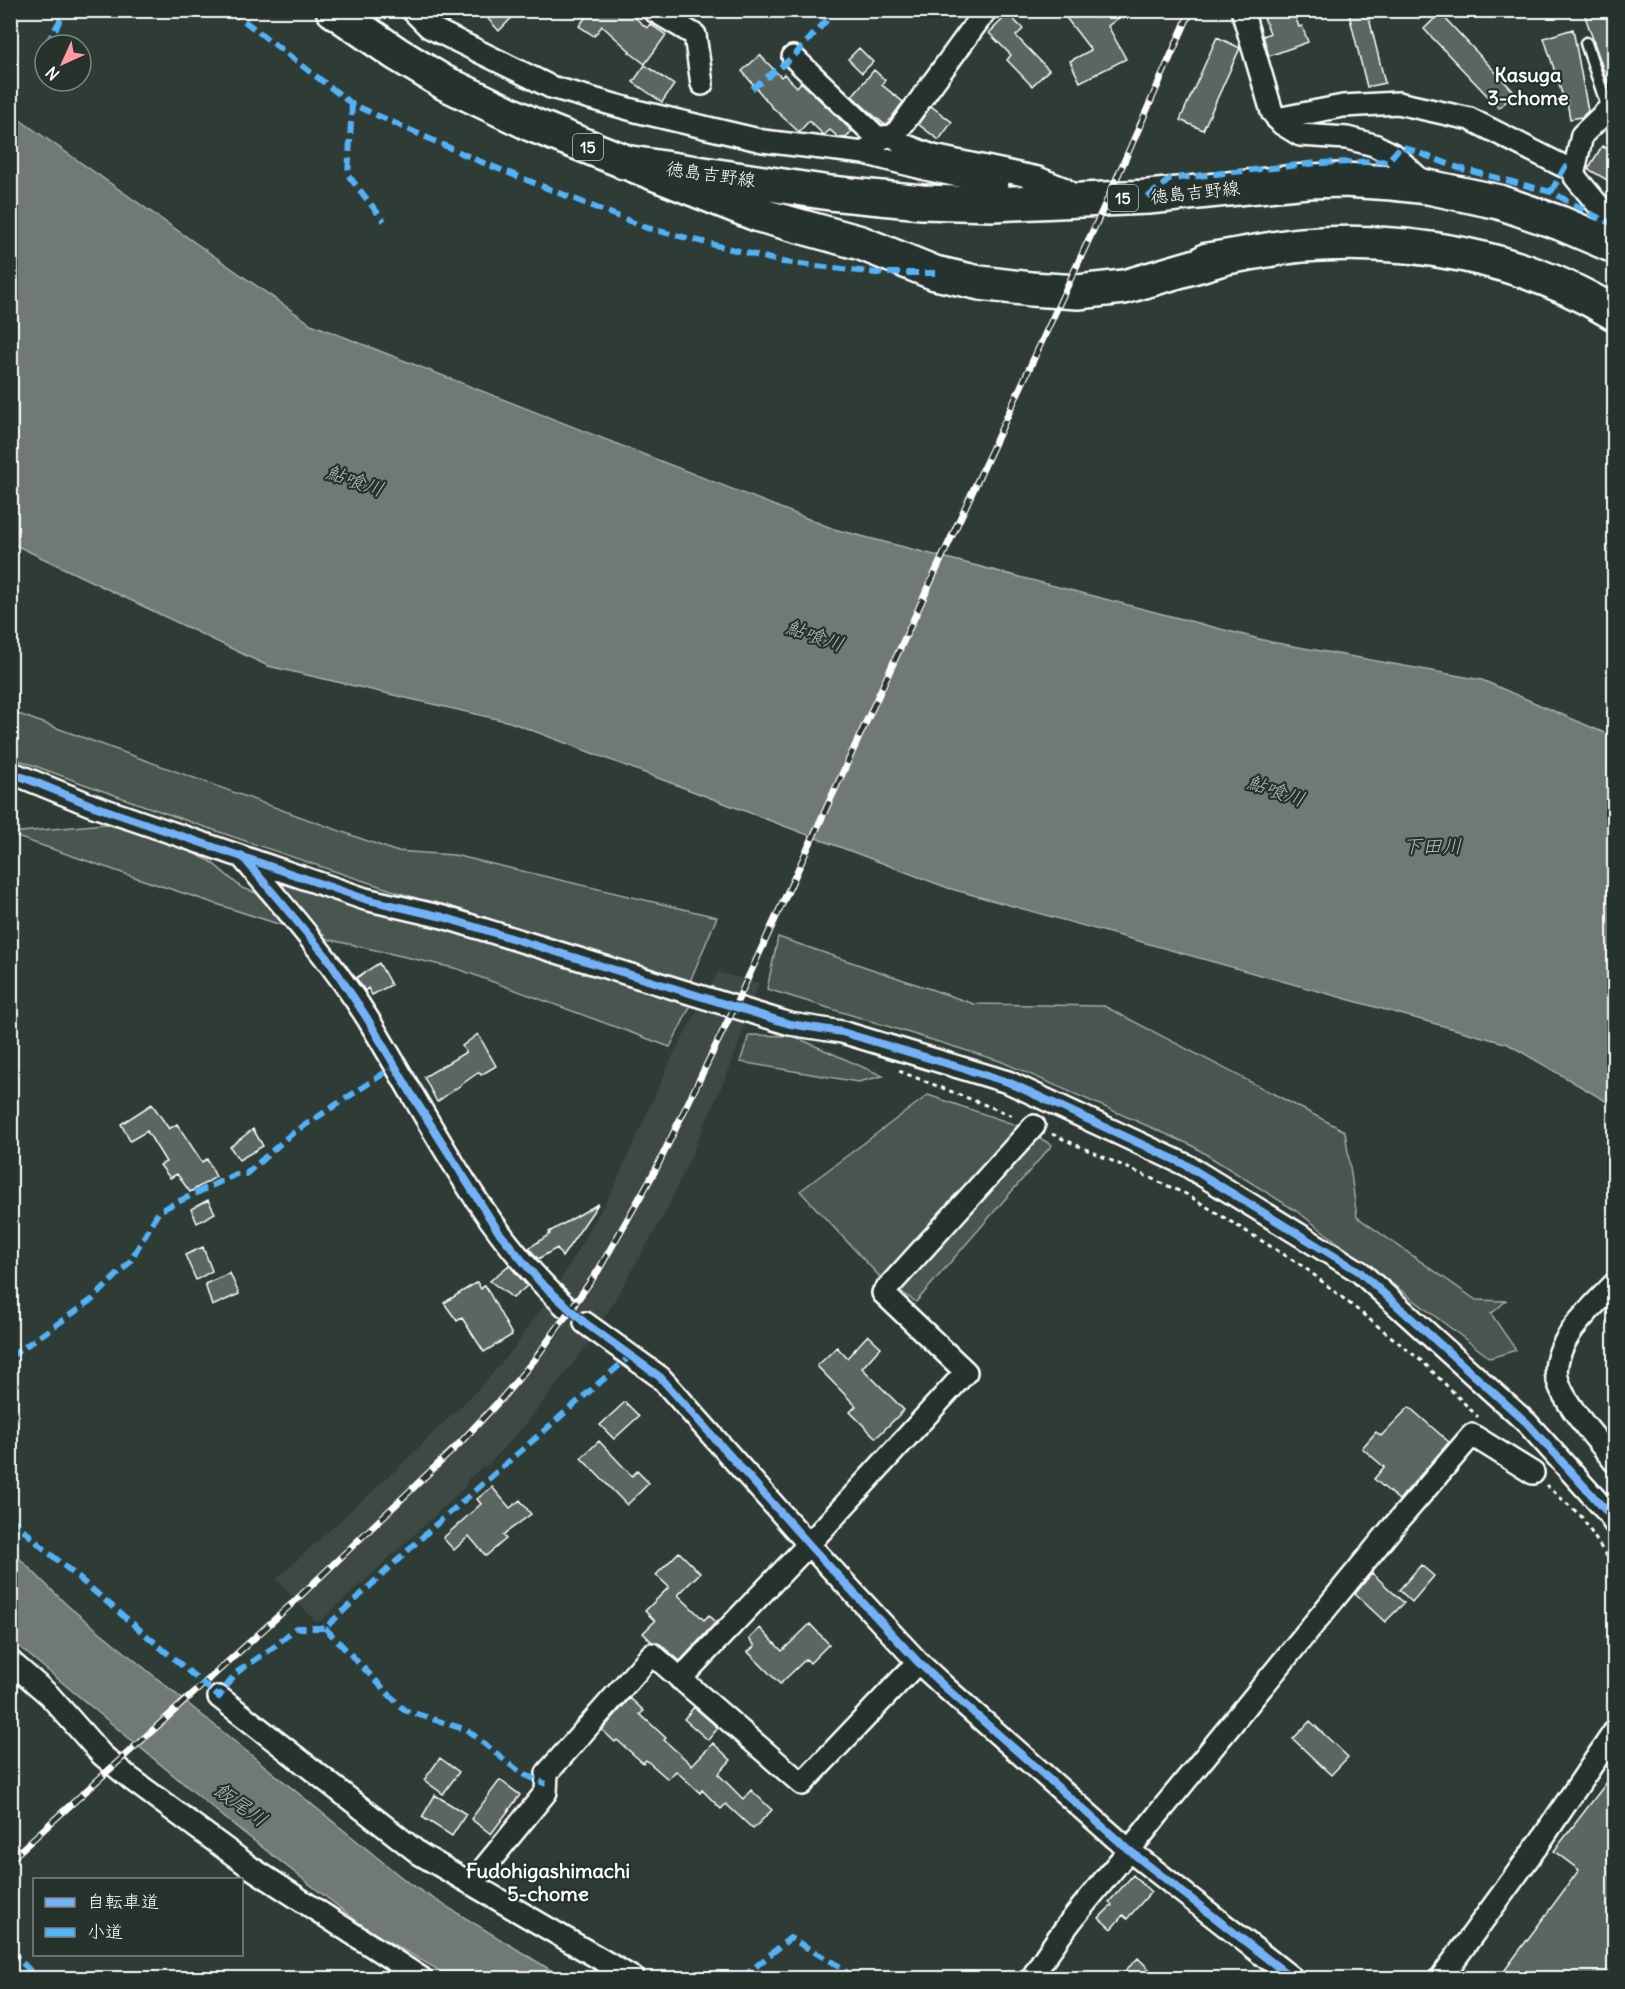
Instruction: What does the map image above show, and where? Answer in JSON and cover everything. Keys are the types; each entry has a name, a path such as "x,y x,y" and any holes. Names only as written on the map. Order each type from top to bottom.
{"main road":[{"name":"徳島吉野線","path":"333,10 397,54 445,83 533,124 759,215 861,243 935,273 980,283 1030,290 1078,292 1124,287 1227,257 1300,245 1392,244 1448,251 1493,261 1537,275 1592,299 1614,313"},
{"name":"徳島吉野線","path":"624,162 830,193 922,202 993,204 1148,197 1307,181 1344,180 1428,187 1499,202 1560,223 1614,246"}],"street":[{"path":"412,10 429,27 551,87 636,111 763,141 904,145 933,156 1038,178 1064,188 1078,200"},
{"path":"653,10 695,35 702,84"},
{"path":"879,143 987,10"},
{"path":"1242,10 1272,112 1282,124 1300,135 1347,138 1374,145 1394,155 1428,187"},
{"path":"793,57 879,143 919,168 970,179 1014,183 1038,178"},
{"path":"1277,119 1343,106 1398,103 1470,119 1563,166"},
{"path":"1611,106 1582,135 1574,171 1575,177 1614,224"},
{"path":"10,772 91,805 365,899 444,917 790,1024 842,1032 1008,1082 1186,1165 1360,1272 1527,1423 1609,1514 1614,1523"},
{"path":"242,856 326,956 367,1018 412,1095 498,1231 540,1282 565,1306"},
{"path":"680,1678 809,1544 966,1372 883,1293 1034,1126"},
{"path":"1614,1284 1574,1329 1562,1348 1557,1364 1557,1380 1566,1399 1614,1461"},
{"path":"585,1323 660,1377 918,1662 1130,1851 1292,1978"},
{"path":"1032,1978 1065,1928 1392,1528 1472,1435 1533,1473"},
{"path":"471,1884 546,1792 547,1773 652,1654 802,1784 918,1662"},
{"path":"10,1661 48,1695 102,1755 131,1779 250,1867 421,1978"},
{"path":"219,1697 420,1854 633,1978"},
{"path":"1441,1978 1540,1842 1614,1732"}],"lane":[{"path":"1586,43 1611,106"}],"path":[{"path":"896,1070 1034,1126 1186,1194 1304,1267 1424,1363 1483,1422"},
{"path":"1533,1473 1581,1516 1614,1568"}],"shaded area":[{"path":"10,711 395,851 454,855 717,917 688,986 263,847 11,757"},
{"path":"104,824 163,839 210,861 242,888 285,903 284,880 499,940 691,1005 670,1047 458,969 318,937 11,835 11,833"},
{"path":"778,937 974,1004 1104,1006 1345,1131 1357,1217 1476,1300 1506,1301 1491,1314 1516,1350 1490,1358 1298,1212 1191,1145 1000,1061 767,989"},
{"path":"718,972 759,983 732,1063 666,1212 592,1339 526,1424 487,1466 482,1467 467,1480 465,1487 321,1621 315,1621 276,1579 402,1464 485,1382 514,1348 557,1286 613,1189 672,1057"},
{"path":"749,1035 793,1036 883,1076 858,1082 740,1062"},
{"path":"928,1095 1022,1127 881,1278 800,1191"},
{"path":"1036,1136 1052,1145 916,1302 896,1288"}],"water":[{"name":"下田川","path":"10,113 311,324 834,529 1271,642 1482,680 1614,737 1614,1106 1508,1044 948,888 510,722 268,666 11,543"},
{"name":"飯尾川","path":"10,1549 68,1606 411,1885 564,1978 452,1978 367,1929 225,1818 11,1640"}],"building":[{"path":"480,10 519,10 499,31"},
{"path":"584,10 626,10 647,28 650,24 666,35 645,64 602,26 594,36 579,26 588,14"},
{"path":"1060,10 1089,10 1094,18 1105,10 1129,10 1108,26 1126,59 1080,82 1070,61 1091,50"},
{"path":"1261,10 1293,10 1308,42 1269,56 1263,36 1270,33"},
{"path":"1348,10 1367,10 1385,83 1367,87"},
{"path":"1583,10 1606,10 1614,34 1614,92 1611,92"},
{"path":"1440,13 1515,93 1499,108 1424,29"},
{"path":"1008,14 1023,29 1016,36 1049,70 1032,86 1007,60 1011,55 989,33"},
{"path":"1573,29 1588,111 1582,117 1570,119 1566,96 1563,97 1544,38"},
{"path":"1217,37 1240,48 1203,130 1180,120"},
{"path":"859,48 873,62 862,73 848,59"},
{"path":"760,55 781,77 784,74 797,87 801,82 852,131 846,138 838,137 830,130 824,135 809,121 799,132 772,107 742,71"},
{"path":"645,65 674,85 662,102 633,82"},
{"path":"874,70 885,80 882,85 903,102 887,124 884,124 852,96"},
{"path":"931,106 952,122 939,140 918,124"},
{"path":"1602,146 1614,153 1614,184 1588,169"},
{"path":"379,963 391,985 372,995 368,988 365,991 356,978"},
{"path":"478,1034 496,1066 481,1075 479,1072 437,1102 424,1077 466,1052 462,1046"},
{"path":"152,1104 169,1129 177,1124 202,1162 207,1159 216,1177 190,1192 177,1174 170,1178 160,1165 166,1162 147,1131 130,1141 121,1124"},
{"path":"253,1129 263,1146 239,1160 230,1147"},
{"path":"208,1200 215,1213 197,1223 191,1209"},
{"path":"598,1204 562,1257 557,1248 538,1259 529,1248 550,1234 549,1232"},
{"path":"203,1247 212,1271 196,1280 185,1255"},
{"path":"509,1265 527,1286 513,1298 490,1281"},
{"path":"230,1273 239,1294 212,1306 205,1284"},
{"path":"477,1282 481,1289 485,1285 512,1335 484,1352 462,1318 457,1321 444,1303"},
{"path":"868,1335 881,1347 862,1368 904,1410 876,1438 850,1412 856,1406 817,1366 837,1347 847,1358"},
{"path":"625,1402 639,1416 614,1439 600,1425"},
{"path":"1409,1407 1449,1442 1399,1500 1374,1479 1384,1467 1362,1448 1376,1432 1381,1436"},
{"path":"599,1441 632,1476 637,1471 649,1483 627,1505 581,1458"},
{"path":"492,1487 510,1508 520,1500 531,1514 503,1535 506,1539 486,1556 469,1536 454,1550 443,1538 481,1504 477,1499"},
{"path":"679,1552 700,1573 678,1595 704,1620 709,1615 716,1622 680,1661 643,1633 655,1621 645,1611 669,1587 656,1575"},
{"path":"1421,1565 1434,1576 1412,1602 1399,1590"},
{"path":"1372,1573 1404,1603 1385,1622 1355,1594"},
{"path":"810,1624 829,1644 810,1663 806,1659 780,1684 748,1652 755,1646 749,1639 760,1628 782,1651"},
{"path":"630,1698 644,1711 640,1714 666,1738 664,1740 692,1765 713,1743 731,1760 718,1774 743,1799 751,1790 772,1810 753,1829 726,1804 721,1809 702,1790 700,1793 676,1771 668,1779 646,1760 643,1763 617,1740 615,1742 602,1730"},
{"path":"694,1707 718,1728 708,1740 684,1719"},
{"path":"1310,1721 1348,1757 1331,1775 1293,1739"},
{"path":"440,1758 459,1772 443,1794 424,1780"},
{"path":"1614,1773 1614,1978 1499,1978 1579,1870 1554,1851"},
{"path":"500,1780 520,1795 491,1834 471,1819"},
{"path":"435,1795 466,1814 452,1836 422,1817"},
{"path":"1133,1875 1151,1892 1127,1919 1123,1915 1111,1929 1099,1918 1112,1905 1109,1902"},
{"path":"1138,1958 1158,1978 1118,1978"}],"railway":[{"path":"10,1860 296,1600 458,1445 535,1359 598,1271 656,1169 735,1006 1108,198 1191,10"}],"marked path":[{"path":"53,33 66,10"},
{"path":"230,10 352,104 479,161 647,228 783,262 876,273 935,273"},
{"path":"752,89 793,57 836,10"},
{"path":"352,104 348,175 384,221"},
{"path":"1148,197 1170,179 1317,163 1388,161 1401,146 1456,167 1551,192 1614,224"},
{"path":"1551,192 1565,167 1563,166"},
{"path":"10,1357 93,1299 129,1263 159,1211 236,1174 246,1174 290,1135 395,1066"},
{"path":"10,1517 219,1697 236,1673 274,1647 296,1628 325,1628 432,1528 629,1357"},
{"path":"325,1628 404,1710 467,1730 521,1773 546,1784"},
{"path":"742,1978 790,1938 839,1966 853,1978"},
{"path":"10,1950 37,1978"}],"cycle path":[{"path":"10,772 91,805 365,899 443,917 790,1024 842,1032 1008,1082 1186,1165 1360,1272 1527,1423 1609,1514 1614,1523"},
{"path":"242,856 326,956 367,1018 412,1095 498,1231 540,1282 585,1323 660,1377 813,1549 918,1662 947,1689 1130,1851 1292,1978"}],"district":[{"name":"Kasuga 3-chome","path":"1528,86"},
{"name":"Fudohigashimachi 5-chome","path":"548,1882"}],"water label":[{"name":"鮎喰川","path":"355,480"},
{"name":"鮎喰川","path":"815,635"},
{"name":"鮎喰川","path":"1276,790"}]}
